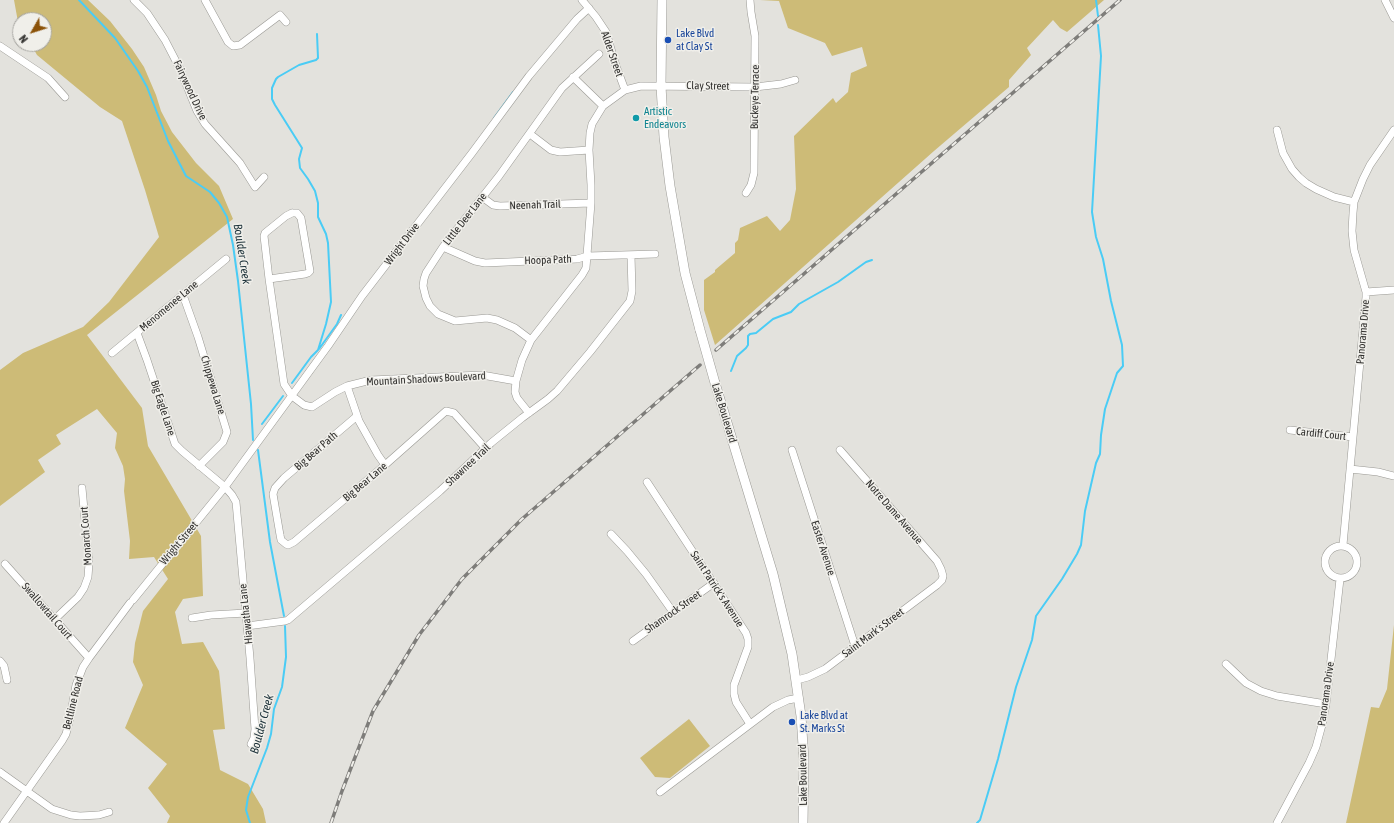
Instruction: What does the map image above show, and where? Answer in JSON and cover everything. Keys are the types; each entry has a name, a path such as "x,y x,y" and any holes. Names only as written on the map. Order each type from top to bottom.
{"main road":[{"name":"Lake Boulevard","path":"662,0 661,86 664,137 670,186 685,273 715,383 773,574 792,654 797,680 804,760 803,823"}],"street":[{"name":"Fairywood Drive","path":"134,0 146,13 165,40 180,70 197,111 205,124 240,163 255,187 264,177"},
{"path":"205,0 228,42 233,46 240,45 280,15 286,22"},
{"name":"Alder Street","path":"582,0 602,24 606,32 625,90"},
{"name":"Buckeye Terrace","path":"746,193 751,184 754,173 755,36 750,0"},
{"path":"1385,0 1394,18"},
{"name":"Wright Drive","path":"225,487 292,396 362,296 472,153 519,88 589,8"},
{"path":"0,46 48,78 65,97"},
{"name":"Little Deer Lane","path":"531,340 515,328 497,320 487,318 455,321 445,318 434,310 426,298 423,286 424,279 426,273 443,247 530,134 562,88 599,54"},
{"path":"573,77 603,106"},
{"name":"Clay Street","path":"661,86 755,87 781,84 795,80"},
{"path":"528,414 517,398 515,392 516,381 522,360 531,340 585,271 588,256 591,203 589,150 590,128 603,106 625,90 641,86 661,86"},
{"path":"1277,130 1283,153 1292,169 1306,183 1334,197 1354,202"},
{"name":"Panorama Drive","path":"1343,545 1366,292 1354,250 1352,231 1354,202 1370,165 1394,130"},
{"path":"530,134 551,150 560,152 589,150"},
{"name":"Neenah Trail","path":"482,197 493,205 500,206 591,203"},
{"path":"269,279 305,274 310,270 303,224 300,215 297,213 286,216 265,233 264,236 269,279 283,378 287,390 292,396"},
{"name":"Hoopa Path","path":"443,247 475,261 485,262 655,254"},
{"name":"Shawnee Trail","path":"247,626 288,620 429,500 486,449 561,387 630,301 632,291 631,255"},
{"name":"Menomenee Lane","path":"112,353 226,259"},
{"path":"1366,292 1394,290"},
{"name":"Chippewa Lane","path":"183,295 198,337 226,432 223,442 199,466"},
{"name":"Big Eagle Lane","path":"137,333 175,444 225,487"},
{"name":"Mountain Shadows Boulevard","path":"292,396 304,405 312,407 347,386 371,380 482,375 516,381"},
{"path":"347,386 357,416 385,465"},
{"name":"Big Bear Lane","path":"276,486 273,494 281,540 288,545 294,542 385,465 446,411 454,413 486,449"},
{"name":"Big Bear Path","path":"276,486 357,416"},
{"name":"Cardiff Court","path":"1290,430 1352,437"},
{"name":"Easter Avenue","path":"792,450 855,646"},
{"name":"Notre Dame Avenue","path":"840,450 937,561 943,576"},
{"path":"1350,469 1378,472 1394,476"},
{"name":"Saint Patrick's Avenue","path":"647,482 746,633 748,647 734,685 734,694 736,702 750,724"},
{"name":"Wright Street","path":"132,602 225,487"},
{"name":"Hiawatha Lane","path":"225,487 234,498 236,504 255,729 255,734 251,744"},
{"name":"Monarch Court","path":"55,620 78,597 84,588 88,577 89,563 82,488"},
{"path":"611,534 646,574 673,612"},
{"path":"1343,545 1352,549 1356,553 1358,563 1353,573 1349,576 1340,578 1331,574 1327,570 1325,561 1326,556 1332,548 1343,545"},
{"name":"Swallowtail Court","path":"5,564 88,658"},
{"name":"Saint Mark's Street","path":"797,680 821,671 937,585 942,580 943,576"},
{"name":"Panorama Drive","path":"1277,823 1316,747 1326,704 1340,578"},
{"name":"Shamrock Street","path":"633,641 714,583"},
{"name":"Beltline Road","path":"4,823 66,734 76,685 88,658 132,602"},
{"path":"192,618 210,615 246,613"},
{"path":"0,661 4,666 7,680"},
{"path":"1226,664 1246,683 1261,691 1276,696 1326,704"},
{"path":"660,792 776,705 788,700 799,698"},
{"path":"0,772 52,809 71,815 80,816 99,815 109,812"}],"shaded area":[{"path":"14,0 88,0 110,21 144,67 161,111 172,132 196,163 219,186 233,219 87,335 142,408 148,446 201,536 203,596 183,599 175,612 182,644 203,642 219,671 225,729 213,730 220,770 248,784 263,809 266,823 167,823 170,816 148,788 167,764 125,728 143,685 133,662 135,643 143,611 168,579 154,557 129,559 130,541 124,491 125,479 123,466 115,448 117,433 97,409 56,435 61,444 38,460 45,472 0,506 0,370 23,353 83,327 109,302 159,237 122,121 100,107 37,55 35,52 52,52 52,12 16,12"},
{"path":"760,0 1104,0 1067,32 1060,28 1053,20 1027,48 1031,55 1009,80 1009,87 934,151 715,345 704,310 704,280 735,253 735,243 738,240 740,228 767,216 780,231 790,220 796,189 794,136 833,98 836,103 848,92 851,73 867,66 862,47 832,56 825,43 788,28 779,1"},
{"path":"1394,625 1394,823 1346,823 1371,707 1379,708 1387,689"},
{"path":"689,719 710,746 670,778 655,777 640,758"}],"waterway":[{"name":"Boulder Creek","path":"79,0 115,38 138,71 147,87 168,141 186,176 210,192 219,203 227,217 238,281 251,404 253,440"},
{"path":"1096,0 1098,16"},
{"path":"977,823 980,820 998,759 1016,687 1032,640 1036,616 1062,579 1081,545 1085,511 1096,463 1100,454 1105,409 1117,373 1123,366 1122,345 1111,301 1103,259 1096,237 1092,212 1101,56 1098,25"},
{"path":"292,383 318,350 326,324 331,302 328,243 326,234 318,217 318,203 315,191 300,168 299,159 302,148 275,105 272,99 272,88 278,77 299,65 318,58 317,34"},
{"path":"494,118 513,92"},
{"path":"731,371 737,356 748,345 748,336 750,334 756,333 773,319 791,312 799,304 838,282 866,262 872,260"},
{"path":"319,349 337,324 341,315"},
{"path":"262,424 283,396"},
{"name":"Boulder Creek","path":"258,450 270,542 284,616"},
{"name":"Boulder Creek","path":"250,823 246,810 248,797 267,748 271,734 274,709 282,687 286,657 285,626"}],"railway":[{"path":"716,350 1120,0"},
{"path":"331,823 373,711 419,635 462,579 522,519 700,365"}],"place":[{"name":"Lake Blvd at Clay St","path":"668,40"},
{"name":"Artistic Endeavors","path":"636,118"},
{"name":"Lake Blvd at St. Marks St","path":"792,722"}]}
